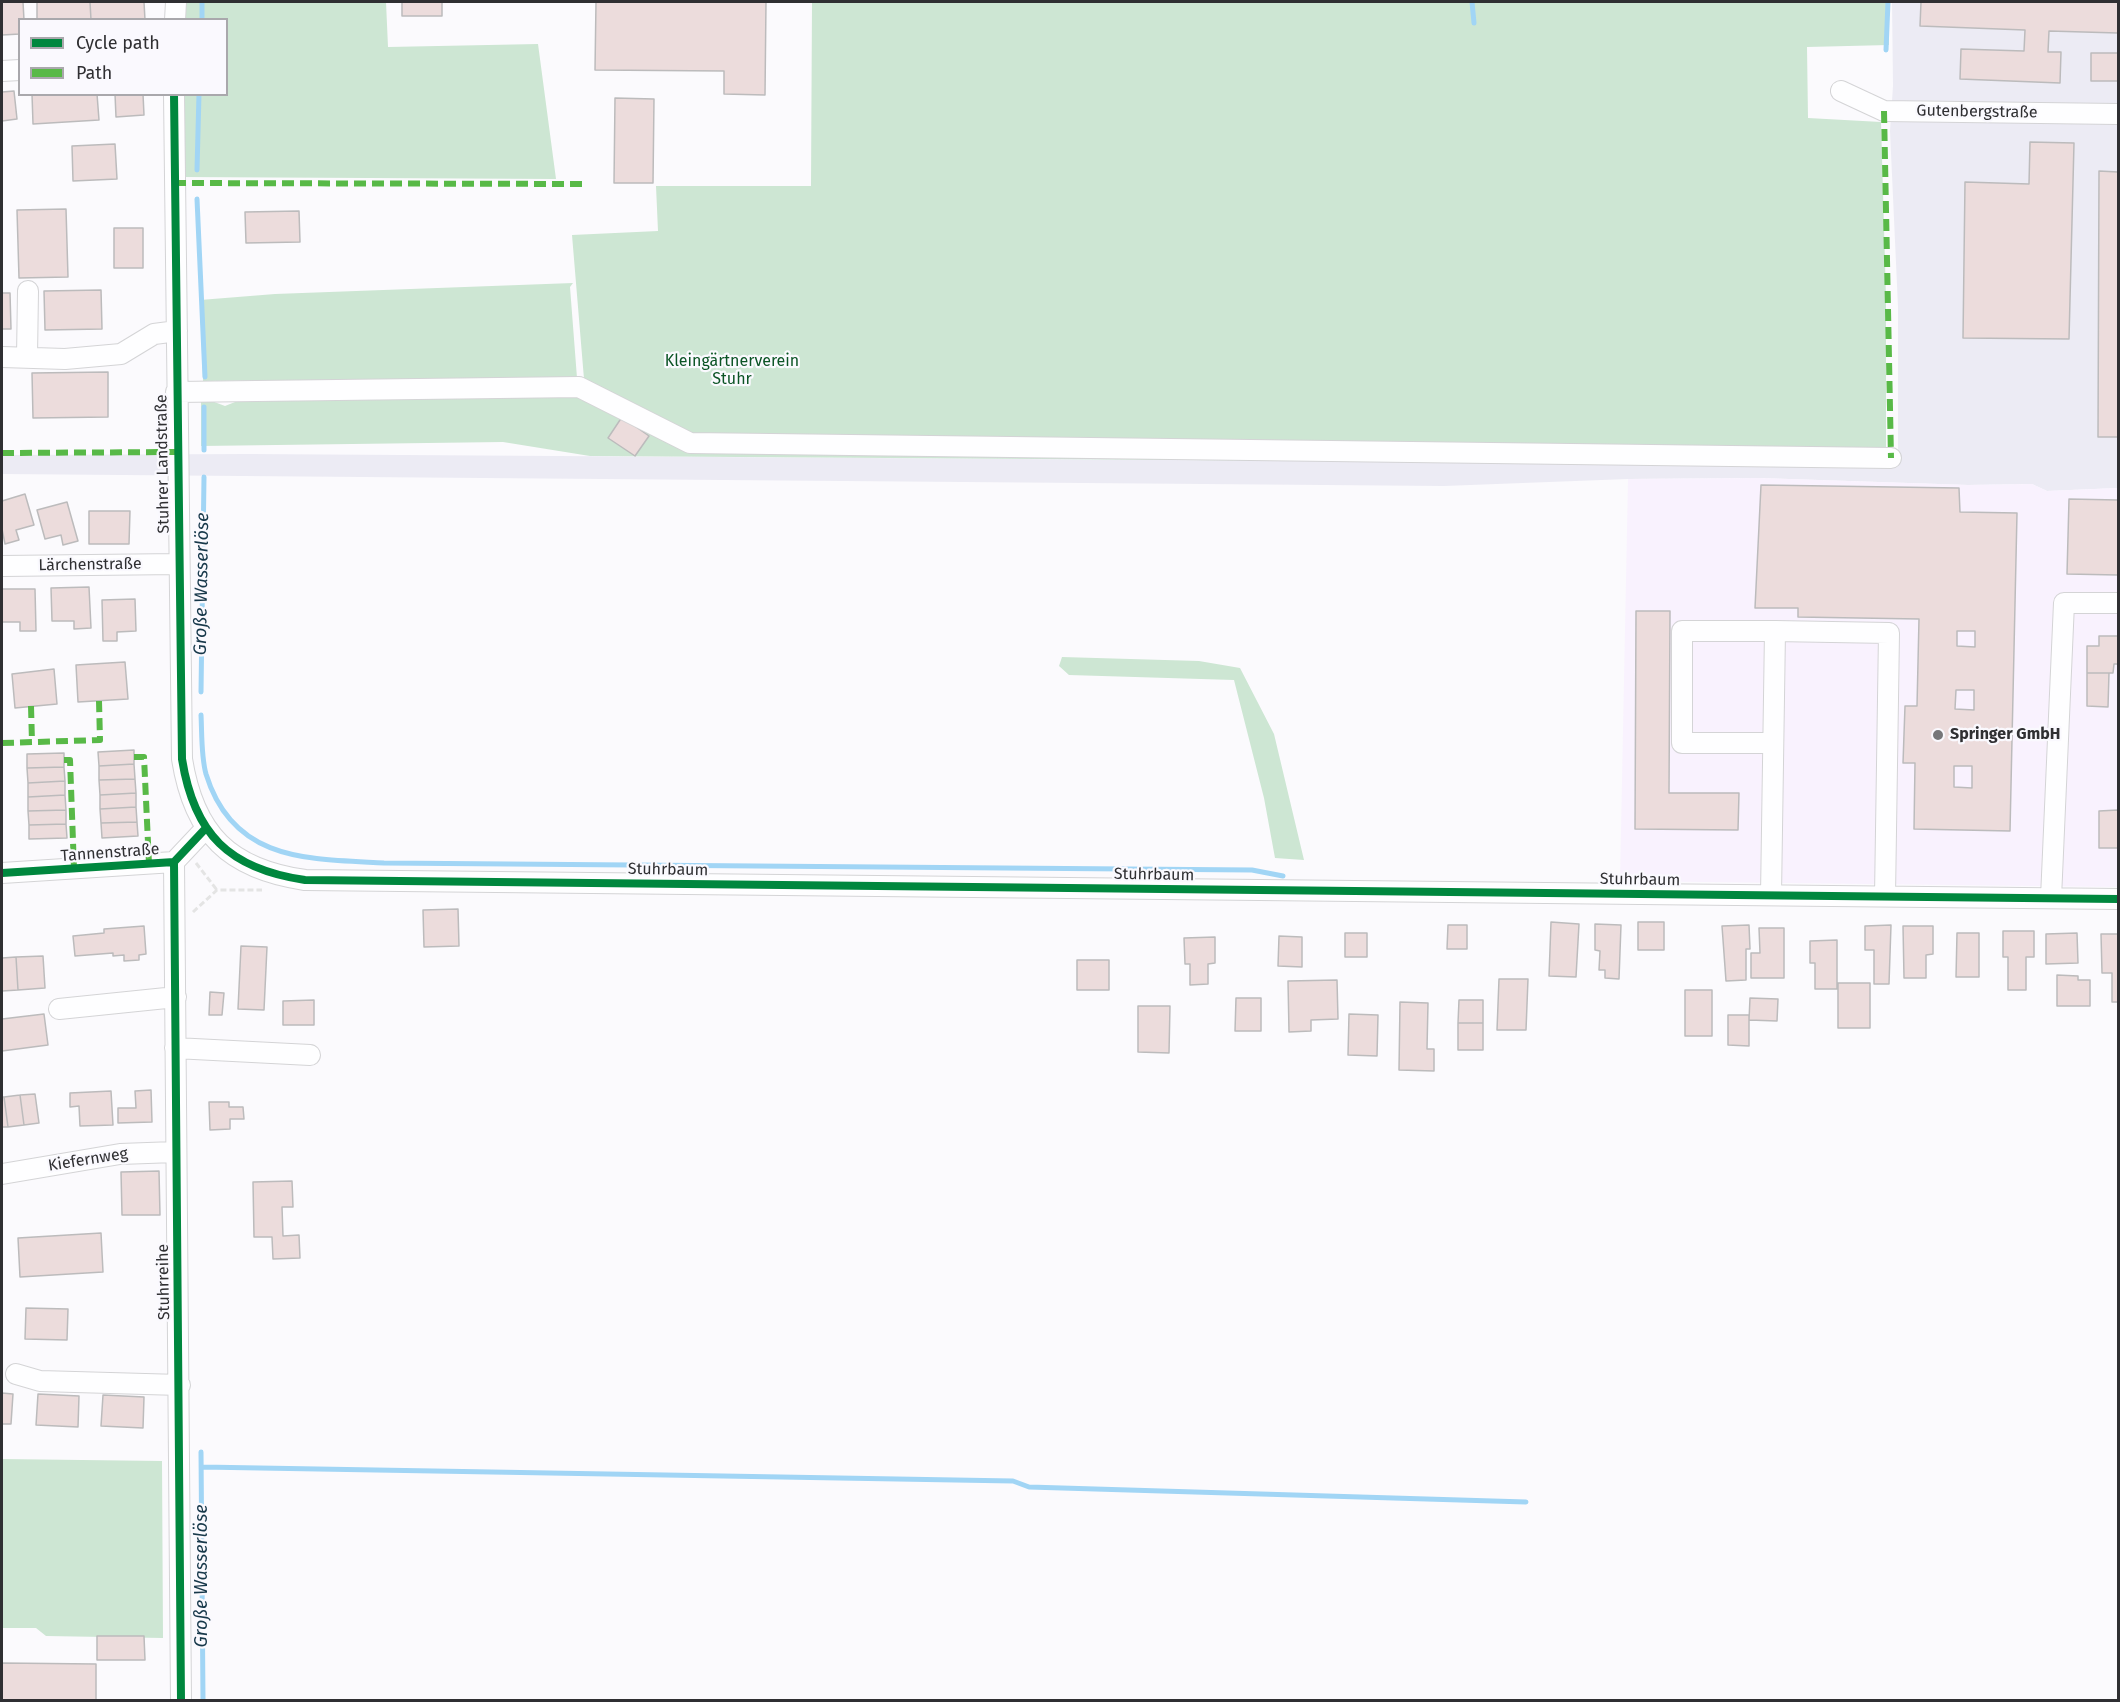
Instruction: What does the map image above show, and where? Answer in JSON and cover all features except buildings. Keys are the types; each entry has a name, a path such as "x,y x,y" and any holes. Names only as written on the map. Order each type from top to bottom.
{"street":[{"path":"175,18 176,2"},
{"path":"2,71 18,70"},
{"name":"Gutenbergstraße","path":"1841,91 1884,111 2118,114"},
{"name":"Stuhrer Landstraße","path":"174,96 182,759 187,788 206,828"},
{"path":"27,357 28,291"},
{"path":"2,357 65,359 121,354 154,334 177,331"},
{"path":"176,392 579,387 690,443 1892,458"},
{"name":"Lärchenstraße","path":"2,566 178,564"},
{"path":"2051,898 2064,603 2118,603"},
{"path":"1773,743 1682,743 1682,631 1888,633 1885,896"},
{"path":"1771,895 1775,631"},
{"path":"180,855 206,828"},
{"name":"Stuhrbaum","path":"206,828 228,854 257,869 280,877 305,880 2118,898"},
{"name":"Tannenstraße","path":"2,873 180,855"},
{"name":"Stuhrreihe","path":"180,855 174,930 175,1152 180,1385 181,1701"},
{"path":"59,1009 176,997"},
{"path":"175,1048 310,1055"},
{"name":"Kiefernweg","path":"2,1174 120,1154 175,1152"},
{"path":"16,1374 40,1381 180,1385"}],"path":[{"path":"180,855 217,890"},
{"path":"174,930 217,890 280,890 280,877"}],"shaded area":[{"path":"1892,2 2118,2 2118,488 2047,491 2032,484 1968,485 1759,478 1628,479 1444,486 2,474 2,455 250,454 1630,463 1898,460 1898,307 1890,131 1893,86"},
{"path":"1759,478 1968,485 2032,484 2047,491 2118,488 2118,887 1620,881 1628,479"}],"green space":[{"path":"186,2 386,2 388,47 538,44 556,179 181,177 183,96 228,96 228,18 186,18"},
{"name":"Kleingärtnerverein Stuhr","path":"812,2 1889,2 1889,45 1807,47 1808,118 1881,122 1886,298 1886,461 1630,463 590,456 503,442 201,446 201,402 209,400 225,406 245,398 585,391 572,235 658,231 656,186 811,186"},
{"path":"573,283 570,287 577,378 203,381 200,300 275,294"},
{"path":"1062,657 1199,661 1240,668 1274,734 1304,860 1275,858 1264,798 1234,680 1069,675 1059,666"},
{"path":"2,1459 162,1461 163,1638 46,1636 36,1628 2,1628"}],"waterway":[{"name":"Große Wasserlöse","path":"202,2 202,18"},
{"path":"1472,2 1474,23"},
{"path":"1886,50 1888,2"},
{"name":"Große Wasserlöse","path":"197,170 199,96"},
{"name":"Große Wasserlöse","path":"197,199 205,377"},
{"name":"Große Wasserlöse","path":"204,407 204,450"},
{"name":"Große Wasserlöse","path":"201,692 204,477"},
{"path":"201,715 204,767 218,803 235,824 254,840 277,850 301,856 384,863 1252,870 1283,876"},
{"name":"Große Wasserlöse","path":"201,1452 203,1700"},
{"path":"202,1467 1013,1481 1029,1487 1526,1502"}],"marked path":[{"path":"1884,111 1891,458"},
{"path":"174,183 585,184"},
{"path":"2,453 177,452"},
{"path":"2,743 100,740 99,701"},
{"path":"31,706 32,742"},
{"path":"134,757 144,757 149,864"},
{"path":"64,760 70,760 74,869"}],"cycle path":[{"path":"174,96 182,759 196,808 206,827 219,844 236,857 255,867 278,875 305,880 2118,899"},
{"path":"2,873 174,862 206,828"},
{"path":"174,862 181,1700"}],"place":[{"name":"Springer GmbH","path":"1938,735"}]}
